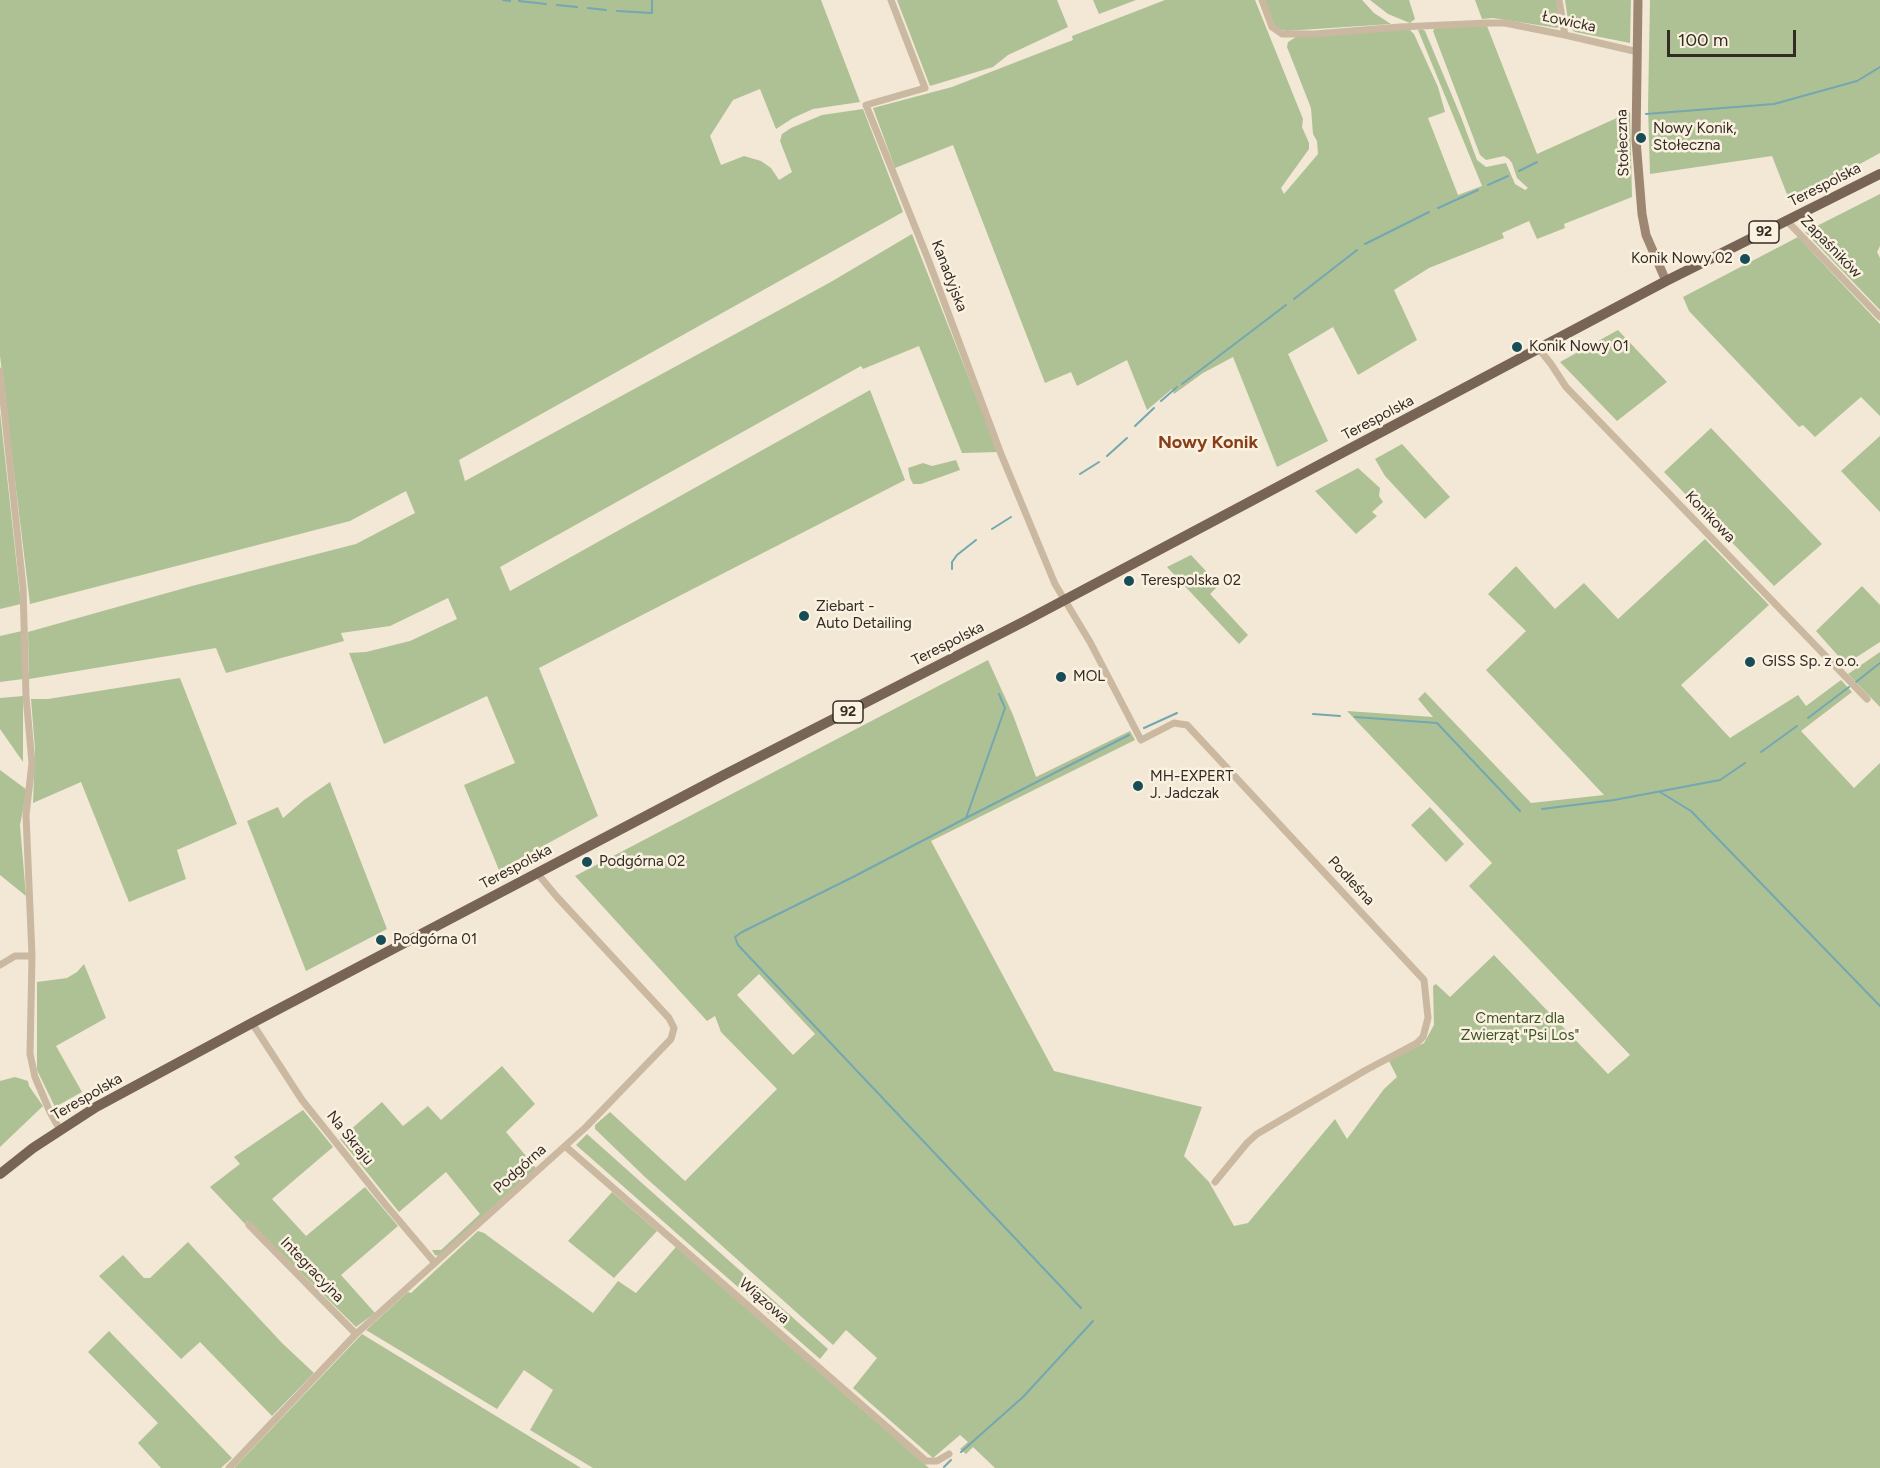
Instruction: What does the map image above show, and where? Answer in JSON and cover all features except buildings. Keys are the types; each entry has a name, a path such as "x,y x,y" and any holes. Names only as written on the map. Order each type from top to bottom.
{"main road":[{"name":"Terespolska","path":"0,1174 33,1148 96,1107 252,1023 1064,600 1666,281 1880,174"}],"street":[{"name":"Kanadyjska","path":"891,0 925,88 866,105 928,259 1045,564 1064,600"},
{"name":"Łowicka","path":"1262,0 1272,27 1282,34 1315,34 1488,22 1565,35 1638,52"},
{"path":"1559,0 1565,35"},
{"name":"Stołeczna","path":"1638,0 1636,140 1642,214 1646,235 1666,281"},
{"name":"Zapaśników","path":"1787,221 1880,317"},
{"name":"Konikowa","path":"1539,349 1566,387 1866,699"},
{"path":"0,371 23,587 26,696 32,763 26,815 32,956 30,1054 35,1077 60,1130"},
{"name":"Podleśna","path":"1064,600 1090,642 1141,740 1174,723 1187,725 1424,980 1428,1018 1423,1037 1417,1043 1257,1134 1215,1182"},
{"name":"Podgórna","path":"229,1468 356,1334 586,1127 671,1039 674,1028 663,1011 537,873"},
{"path":"0,965 15,956 32,956"},
{"name":"Na Skraju","path":"252,1023 300,1098 435,1263"},
{"name":"Wiązowa","path":"565,1146 926,1461 937,1461 949,1454"},
{"name":"Integracyjna","path":"249,1225 356,1334"}],"green space":[{"path":"0,0 821,0 860,102 813,109 776,129 760,89 733,100 710,136 721,165 744,156 761,161 771,168 779,180 792,172 780,141 782,134 822,115 863,109 903,212 459,460 465,481 829,283 912,234 998,452 962,453 919,346 863,369 861,366 500,567 510,591 870,390 905,480 539,668 598,816 499,870 464,785 515,763 487,696 384,744 349,653 366,652 410,641 457,619 448,598 390,626 341,633 344,641 226,673 216,648 29,679 28,632 192,586 356,544 415,513 406,491 350,521 30,604 0,356"},
{"path":"897,0 1057,0 1068,27 1008,55 993,67 930,86"},
{"path":"1093,0 1136,0 1099,14"},
{"path":"1165,0 1255,0 1303,119 1302,127 1309,143 1309,149 1281,188 1284,194 1318,154 1317,141 1313,134 1311,108 1287,47 1288,42 1296,37 1409,29 1414,34 1438,87 1445,112 1428,118 1458,195 1482,186 1418,30 1422,29 1425,31 1477,160 1486,167 1506,163 1515,184 1525,190 1528,188 1517,178 1509,159 1504,156 1486,160 1480,155 1433,31 1435,28 1487,26 1537,154 1630,112 1632,197 1564,224 1565,228 1537,239 1529,221 1502,233 1504,238 1429,268 1394,290 1417,340 1358,375 1333,327 1288,354 1328,441 1277,467 1233,357 1203,373 1174,394 1172,389 1147,410 1127,360 1077,386 1071,372 1045,383 953,145 895,168 873,108 952,87 1073,40 1072,36"},
{"path":"1264,0 1362,0 1374,13 1391,24 1286,31 1274,25"},
{"path":"1370,0 1409,0 1415,19 1410,23 1388,14"},
{"path":"1475,0 1556,0 1561,25 1557,28 1493,18 1482,19"},
{"path":"1565,0 1631,0 1630,43 1575,32 1569,27"},
{"path":"1650,0 1880,0 1880,153 1790,202 1772,156 1650,174 1648,107"},
{"path":"1880,194 1880,246 1877,252 1880,258 1880,310 1805,232"},
{"path":"1798,237 1880,324 1880,416 1861,397 1815,437 1803,425 1799,427 1689,311 1683,297"},
{"path":"1618,330 1667,382 1617,421 1560,362"},
{"path":"0,412 21,604 0,609"},
{"path":"1711,428 1822,544 1774,586 1664,472"},
{"path":"1880,436 1880,512 1841,471"},
{"path":"1402,444 1450,497 1425,519 1385,476 1375,459"},
{"path":"956,460 960,470 921,484 913,484 910,478 908,468 923,463 932,466"},
{"path":"1358,468 1380,488 1379,496 1383,502 1372,512 1377,516 1356,534 1315,491"},
{"name":"Cmentarz dla Zwierząt \"Psi Los\"","path":"1705,539 1769,605 1681,685 1730,738 1798,695 1806,706 1841,680 1852,692 1801,731 1854,788 1880,763 1880,1468 995,1468 973,1447 966,1454 960,1449 968,1442 960,1435 933,1458 853,1388 877,1358 846,1330 833,1345 645,1177 595,1129 595,1125 610,1112 685,1181 777,1089 721,1032 715,1016 707,1021 575,876 988,660 1013,715 1036,777 1130,731 1135,740 931,841 1054,1071 1202,1107 1184,1156 1209,1182 1234,1226 1248,1223 1335,1119 1347,1139 1384,1089 1397,1077 1389,1061 1424,1043 1434,1025 1433,986 1436,984 1450,997 1494,955 1608,1074 1630,1055 1469,886 1492,863 1347,711 1433,717 1418,699 1425,692 1531,803 1604,795 1486,670 1526,631 1488,594 1516,566 1555,609 1584,583 1618,619","holes":["759,974 815,1034 793,1055 737,995"]},
{"path":"1191,555 1219,585 1210,594 1248,635 1239,644 1167,567"},
{"path":"1862,586 1880,605 1880,642 1852,660 1841,659 1816,631"},
{"path":"22,631 23,679 0,682 0,636"},
{"path":"1880,652 1880,707 1848,674"},
{"path":"180,678 237,824 177,850 186,879 129,902 81,782 33,803 35,749 31,699 48,699"},
{"path":"23,696 23,762 0,729 0,698"},
{"path":"0,770 27,790 20,825 26,896 0,875"},
{"path":"330,782 387,929 306,971 247,821 278,807 283,818"},
{"path":"1430,807 1464,844 1446,862 1411,825"},
{"path":"84,964 106,1018 56,1046 82,1092 55,1107 37,1070 37,982 67,978"},
{"path":"502,1066 535,1104 506,1132 536,1168 439,1256 435,1255 432,1250 441,1250 480,1214 446,1172 399,1212 340,1139 382,1102 403,1126 428,1106 441,1120"},
{"path":"15,1077 28,1081 43,1106 0,1147 0,1081"},
{"path":"303,1110 333,1147 272,1199 306,1236 365,1187 398,1226 341,1275 375,1313 356,1327 248,1221 245,1224 210,1187 240,1164 234,1157"},
{"path":"587,1134 828,1349 820,1359 576,1145"},
{"path":"612,1192 657,1231 614,1278 568,1241"},
{"path":"478,1231 484,1233 593,1313 618,1281 636,1293 676,1247 929,1468 593,1468 530,1430 553,1390 524,1370 497,1409 366,1330 408,1292 411,1293"},
{"path":"188,1242 282,1343 314,1373 272,1416 200,1342 181,1359 99,1276 123,1255 144,1278 150,1278"},
{"path":"109,1331 232,1458 221,1468 161,1468 138,1443 158,1423 88,1352"},
{"path":"362,1334 581,1468 234,1468"}],"waterway":[{"path":"503,0 510,1"},
{"path":"617,11 652,13 652,0"},
{"path":"519,1 546,4"},
{"path":"557,5 577,7"},
{"path":"588,8 606,10"},
{"path":"1646,114 1774,104 1857,81 1880,67"},
{"path":"1519,171 1537,162"},
{"path":"1488,185 1508,176"},
{"path":"1438,208 1478,190"},
{"path":"1365,244 1429,212"},
{"path":"1294,299 1357,250"},
{"path":"1182,384 1286,305"},
{"path":"1161,401 1177,387"},
{"path":"1135,426 1154,408"},
{"path":"1107,456 1127,438"},
{"path":"1080,474 1099,462"},
{"path":"992,529 1011,517"},
{"path":"952,569 952,562 957,555 976,540"},
{"path":"1856,682 1880,663"},
{"path":"1808,718 1849,687"},
{"path":"999,694 1005,708 966,818 735,937 738,945 1081,1308"},
{"path":"1144,728 1177,713"},
{"path":"1313,714 1340,716"},
{"path":"1355,717 1437,723 1520,811"},
{"path":"1761,752 1797,726"},
{"path":"966,818 1129,735"},
{"path":"1542,809 1614,800 1720,780 1745,763"},
{"path":"1660,792 1691,811 1880,1006"},
{"path":"961,1452 1023,1397 1093,1321"},
{"path":"944,1467 951,1460"}],"place":[{"name":"Nowy Konik, Stołeczna","path":"1641,138"},
{"name":"Konik Nowy 02","path":"1745,259"},
{"name":"Konik Nowy 01","path":"1517,347"},
{"name":"Terespolska 02","path":"1129,581"},
{"name":"Ziebart - Auto Detailing","path":"804,616"},
{"name":"GISS Sp. z o.o.","path":"1750,662"},
{"name":"MOL","path":"1061,677"},
{"name":"MH-EXPERT J. Jadczak","path":"1138,786"},
{"name":"Podgórna 02","path":"587,862"},
{"name":"Podgórna 01","path":"381,940"}],"district":[{"name":"Nowy Konik","path":"1208,443"}]}
